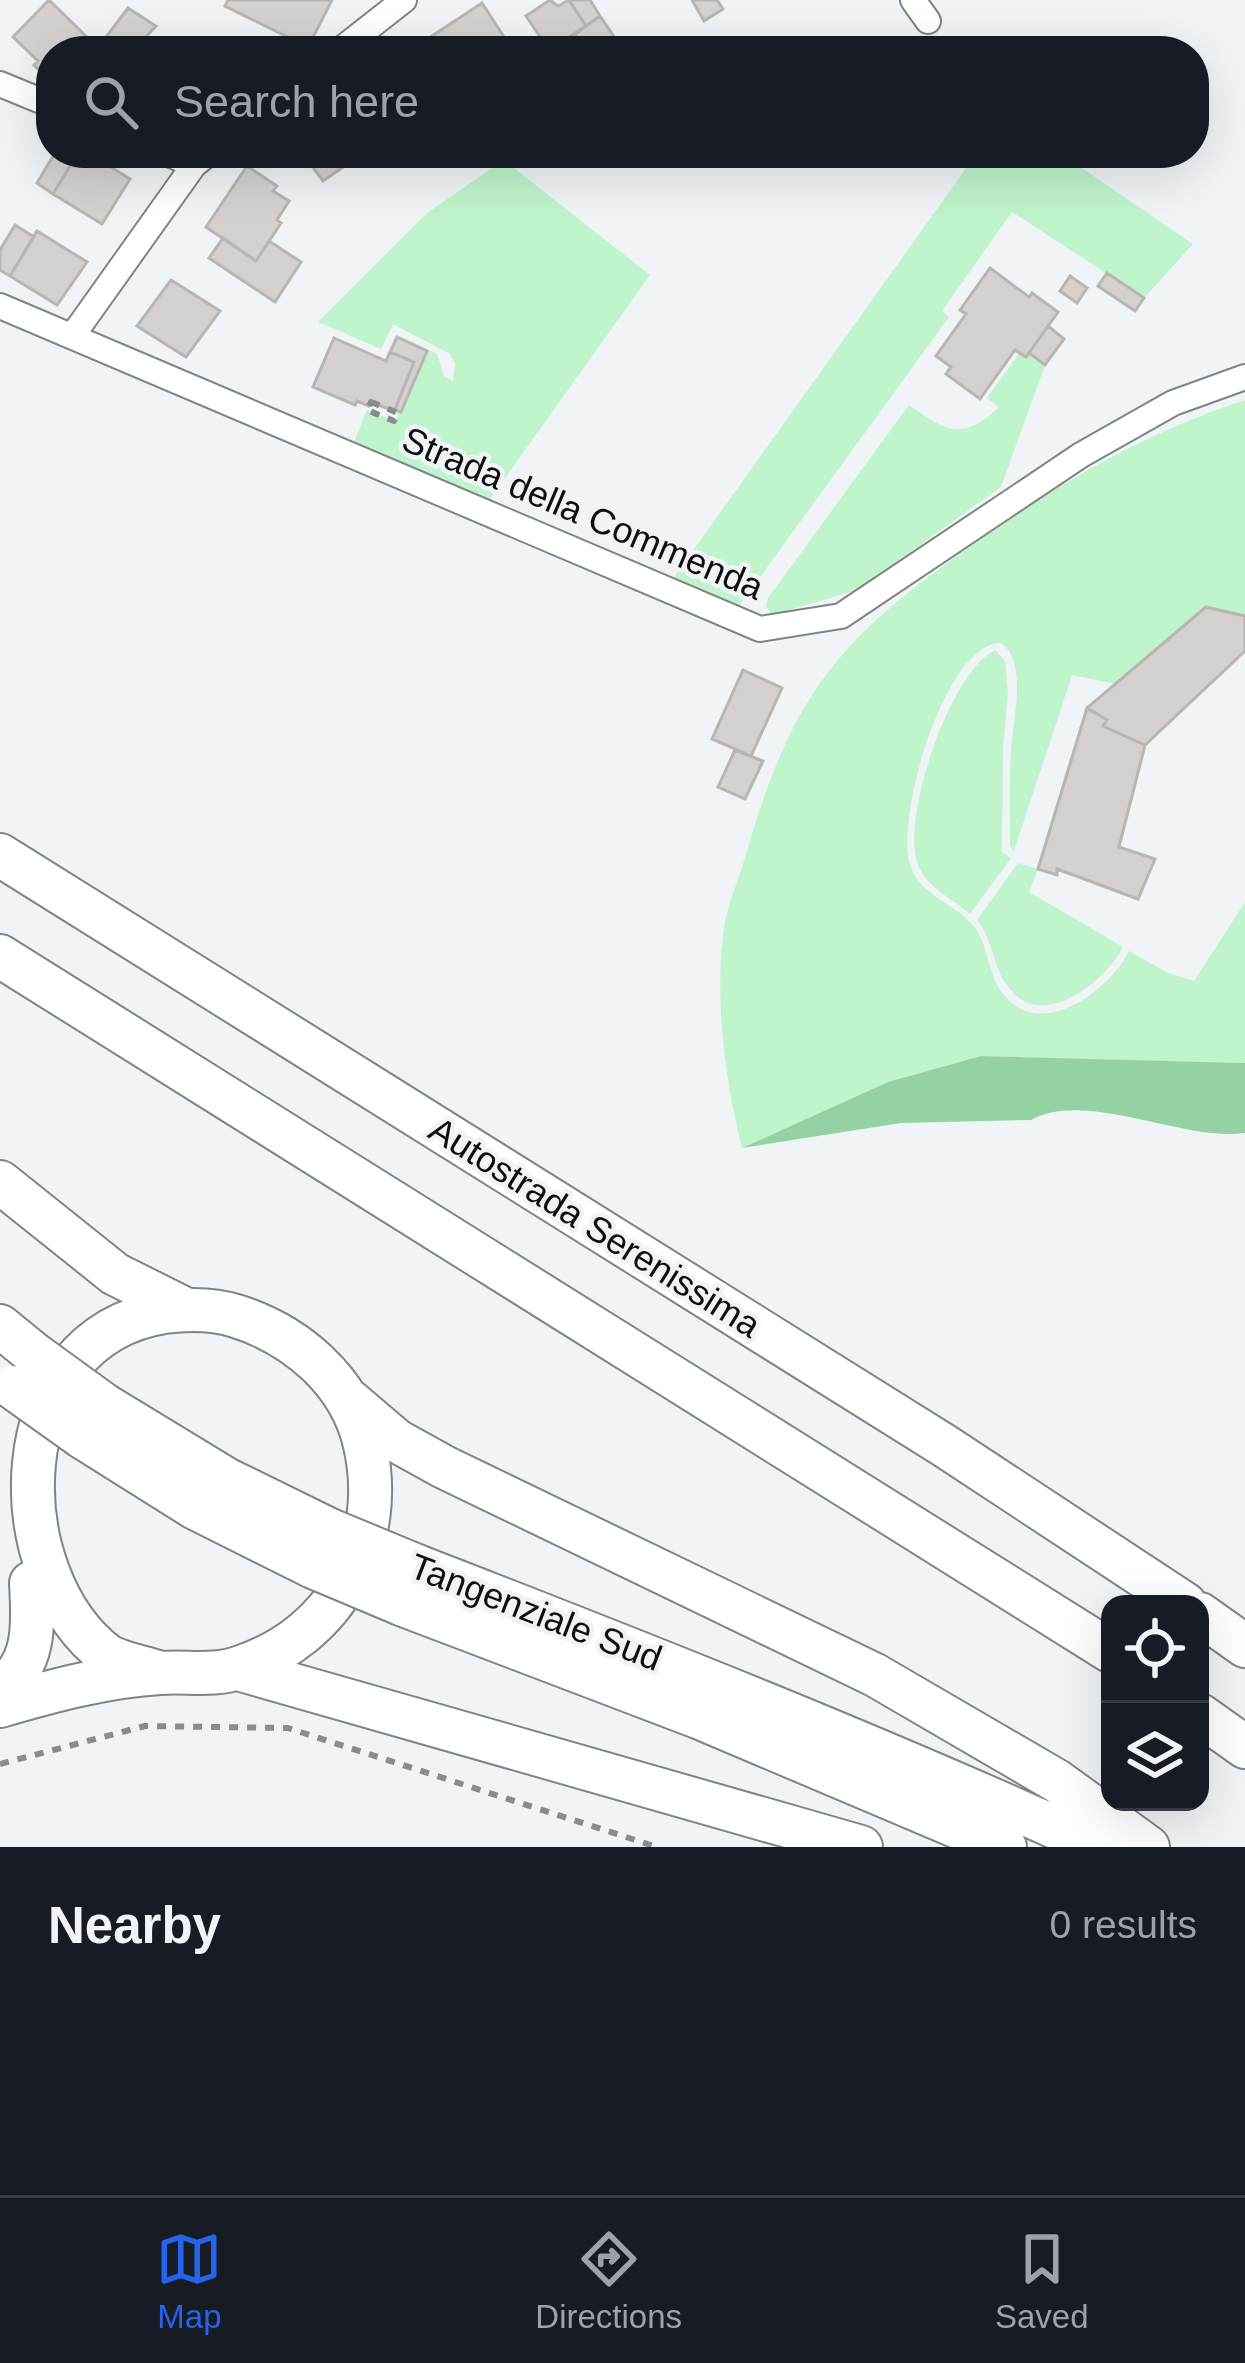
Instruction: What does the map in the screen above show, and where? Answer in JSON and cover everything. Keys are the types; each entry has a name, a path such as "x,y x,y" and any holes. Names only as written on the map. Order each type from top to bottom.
{"highway":[{"name":"Autostrada Serenissima","path":"0,855 945,1446 1171,1595"},
{"path":"0,956 1101,1645"},
{"path":"0,1182 115,1274 185,1309"},
{"path":"344,1395 364,1440 372,1488 367,1536 350,1581 321,1620 283,1650 238,1669 199,1675 160,1672 109,1656 64,1625 31,1583 5,1525 14,1439 33,1397 61,1361 97,1334 140,1316 185,1309 232,1314 276,1331 314,1359 344,1395 397,1441 875,1675 1057,1781 1148,1847"},
{"name":"Tangenziale Sud","path":"0,1326 15,1373 94,1422 226,1479 322,1548 698,1717 1005,1847"},
{"path":"0,1689 18,1671 34,1634 31,1583"},
{"name":"Tangenziale Sud","path":"409,1585 820,1724 1099,1847"},
{"path":"1209,1620 1245,1646"},
{"path":"238,1669 861,1847"},
{"path":"0,1706 53,1691 160,1672"},
{"path":"1209,1721 1245,1747"}],"street":[{"path":"358,36 404,0"},
{"path":"913,0 928,21"},
{"path":"0,84 36,99"},
{"path":"73,335 194,168"},
{"name":"Strada della Commenda","path":"0,306 760,629 841,616 1081,455 1173,403 1245,377"}],"path":[{"path":"371,402 398,413 394,422 367,410 371,402"},
{"path":"0,1764 145,1726 288,1727 657,1847"}],"green space":[{"path":"492,168 514,168 650,275 485,506 352,447 367,410 395,421 398,414 394,411 401,411 426,352 398,335 437,354 444,376 453,381 455,363 450,354 393,324 381,349 318,322 427,213"},
{"path":"966,168 1082,168 1193,244 1144,298 1012,212 942,311 949,317 736,610 672,580"},
{"path":"1019,353 1025,357 1029,353 1045,365 1001,487 857,590 772,615 766,606 768,598 909,405 944,426 964,429 975,425 999,407 987,398"},
{"path":"1245,400 1245,616 1115,684 1072,675 1014,851 1010,847 1010,799 1015,664 1001,643 980,651 943,701 929,737 917,775 907,843 910,865 922,885 975,928 1004,995 1019,1008 1036,1013 1055,1012 1091,994 1129,951 1168,973 1194,981 1245,902 1245,1063 981,1056 888,1082 742,1148 723,1036 720,978 725,922 768,786 814,692 876,620 998,527 1134,446"},
{"path":"995,650 1005,661 1008,692 1002,852 1011,858 970,914 921,871 914,841 923,781 947,715 978,664"},
{"path":"1018,863 1038,869 1029,892 1123,947 1088,987 1055,1004 1023,1000 1009,988 977,920"},
{"path":"981,1056 1245,1063 1245,1133 1221,1134 1079,1110 1031,1120 901,1123 742,1148 888,1082"}],"building":[{"path":"49,0 86,36 36,36 36,59 13,37"},
{"path":"228,0 332,0 314,36 286,36 225,6"},
{"path":"550,0 558,6 569,0 586,26 571,36 540,36 526,16"},
{"path":"569,0 590,0 600,16 586,26"},
{"path":"692,0 717,0 723,9 704,21"},
{"path":"482,3 503,36 432,36"},
{"path":"128,8 156,26 147,36 107,36"},
{"path":"600,16 614,36 576,36"},
{"path":"46,168 69,168 53,194 37,183"},
{"path":"69,168 112,168 130,179 102,224 53,194"},
{"path":"246,168 277,186 273,191 289,201 256,261 206,227"},
{"path":"313,168 342,168 323,181"},
{"path":"15,225 34,237 10,276 0,270 0,250"},
{"path":"37,231 87,262 57,305 10,276"},
{"path":"223,238 256,261 269,241 301,262 275,302 209,258"},
{"path":"990,268 1058,312 1026,357 1015,350 980,399 946,374 951,367 936,356 966,314 960,310"},
{"path":"1107,273 1144,298 1135,311 1098,286"},
{"path":"1070,276 1087,288 1077,303 1060,291"},
{"path":"171,280 220,311 186,357 137,326"},
{"path":"1048,326 1064,339 1045,365 1029,353"},
{"path":"397,337 427,351 401,412 395,410 414,362 390,352"},
{"path":"334,338 386,361 390,352 414,362 394,411 371,402 355,405 313,387"},
{"path":"1206,607 1245,616 1245,651 1145,745 1103,726 1107,720 1087,708"},
{"path":"743,670 782,688 751,756 712,739"},
{"path":"1087,708 1107,720 1103,726 1145,745 1119,847 1155,859 1138,899 1057,869 1057,875 1038,869"},
{"path":"735,750 763,761 745,799 718,787"}]}
